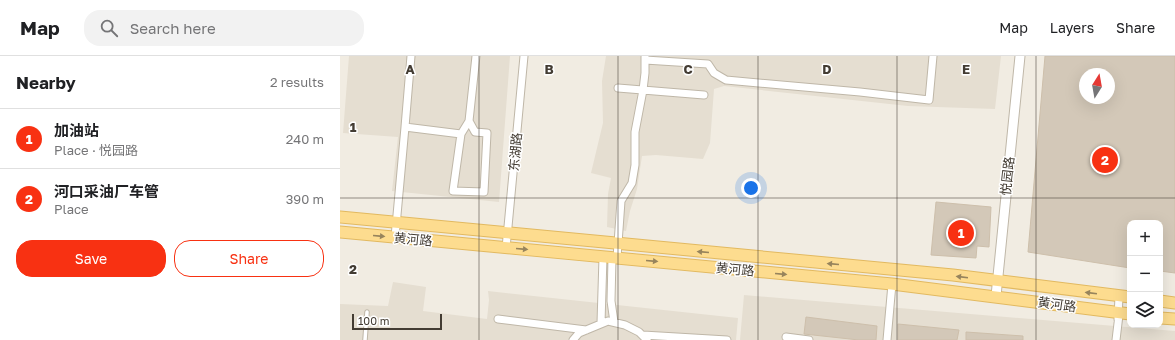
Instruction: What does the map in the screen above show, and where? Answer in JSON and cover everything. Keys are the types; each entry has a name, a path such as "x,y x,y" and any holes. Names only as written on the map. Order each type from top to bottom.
{"main road":[{"name":"黄河路","path":"340,217 953,275 1125,297"},
{"name":"黄河路","path":"340,232 892,284 1127,313"},
{"path":"1163,301 1175,303"},
{"path":"1163,318 1175,319"}],"street":[{"path":"395,237 411,56"},
{"path":"469,121 475,132 487,133 484,192 453,190 461,134 469,121 476,56"},
{"name":"东湖路","path":"506,248 524,56"},
{"path":"601,323 610,257 618,244 621,201 632,183 635,165 635,132 643,90 645,58 708,64 714,73 726,80 929,100 933,56"},
{"name":"悦园路","path":"996,296 1020,56"},
{"path":"618,88 704,95"},
{"path":"405,127 461,134"},
{"path":"606,243 610,257 611,301 614,322"},
{"path":"887,340 892,284"},
{"path":"1116,340 1119,312 1125,297"},
{"path":"498,319 586,330"},
{"path":"573,340 579,333 608,321 625,325 639,332 645,338 727,340"},
{"path":"786,337 809,340"}],"lane":[{"path":"365,340 367,312"}],"shaded area":[{"path":"349,56 510,56 499,202 392,191 398,137 343,133"},
{"path":"606,56 1001,56 995,109 908,106 724,86 714,89 710,143 703,159 656,155 642,156 637,189 626,231 607,227 608,194 611,178 591,173 603,123 602,81"},
{"path":"393,282 426,287 423,311 487,319 489,300 488,291 738,318 736,340 340,340 340,304 388,306"},
{"path":"744,295 1175,331 1175,340 740,340"}],"building":[{"path":"1045,56 1175,56 1175,273 1163,271 1163,220 1127,220 1127,268 1028,252"},
{"path":"936,202 991,207 989,247 977,246 976,258 931,255"},
{"path":"806,317 877,326 876,340 859,340 804,334"},
{"path":"898,324 959,330 957,340 898,340"},
{"path":"966,332 1023,336 1023,340 966,340"}],"place":[{"name":"河口采油厂车管","path":"1105,160"},
{"name":"加油站","path":"961,233"}]}
